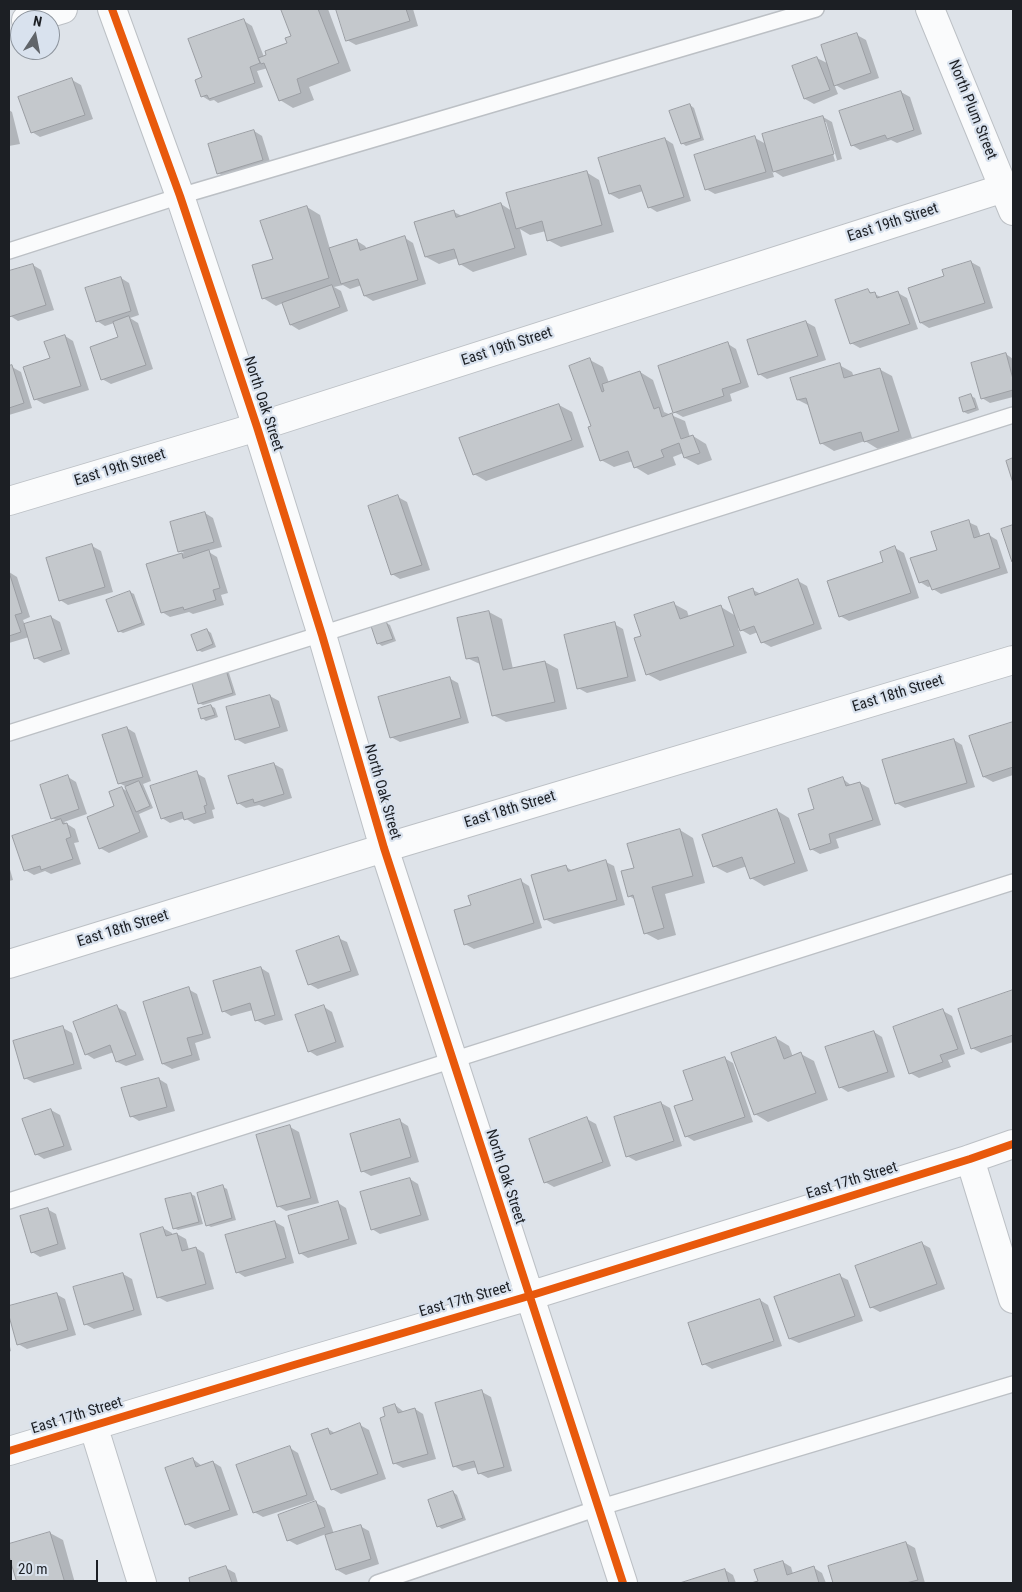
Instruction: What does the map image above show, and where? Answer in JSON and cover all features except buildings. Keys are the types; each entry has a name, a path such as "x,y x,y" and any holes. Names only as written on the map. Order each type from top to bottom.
{"street":[{"name":"North Oak Street","path":"112,9 180,196 257,427 322,635 384,848 623,1583"},
{"name":"North Plum Street","path":"930,9 1008,199"},
{"name":"East 19th Street","path":"9,502 1008,199"},
{"name":"East 18th Street","path":"9,964 384,848 1013,660"},
{"name":"East 17th Street","path":"9,1451 529,1296 1013,1144"},
{"path":"970,1159 1013,1299"},
{"path":"93,1425 142,1583"}],"lane":[{"path":"9,251 180,196 816,9"},
{"path":"9,733 1013,415"},
{"path":"9,1201 1013,882"},
{"path":"377,1583 598,1508 1013,1384"}],"cycle path":[{"path":"112,9 180,196 257,427 322,635 384,848 623,1583"},
{"path":"9,1451 529,1296 1013,1144"}]}
